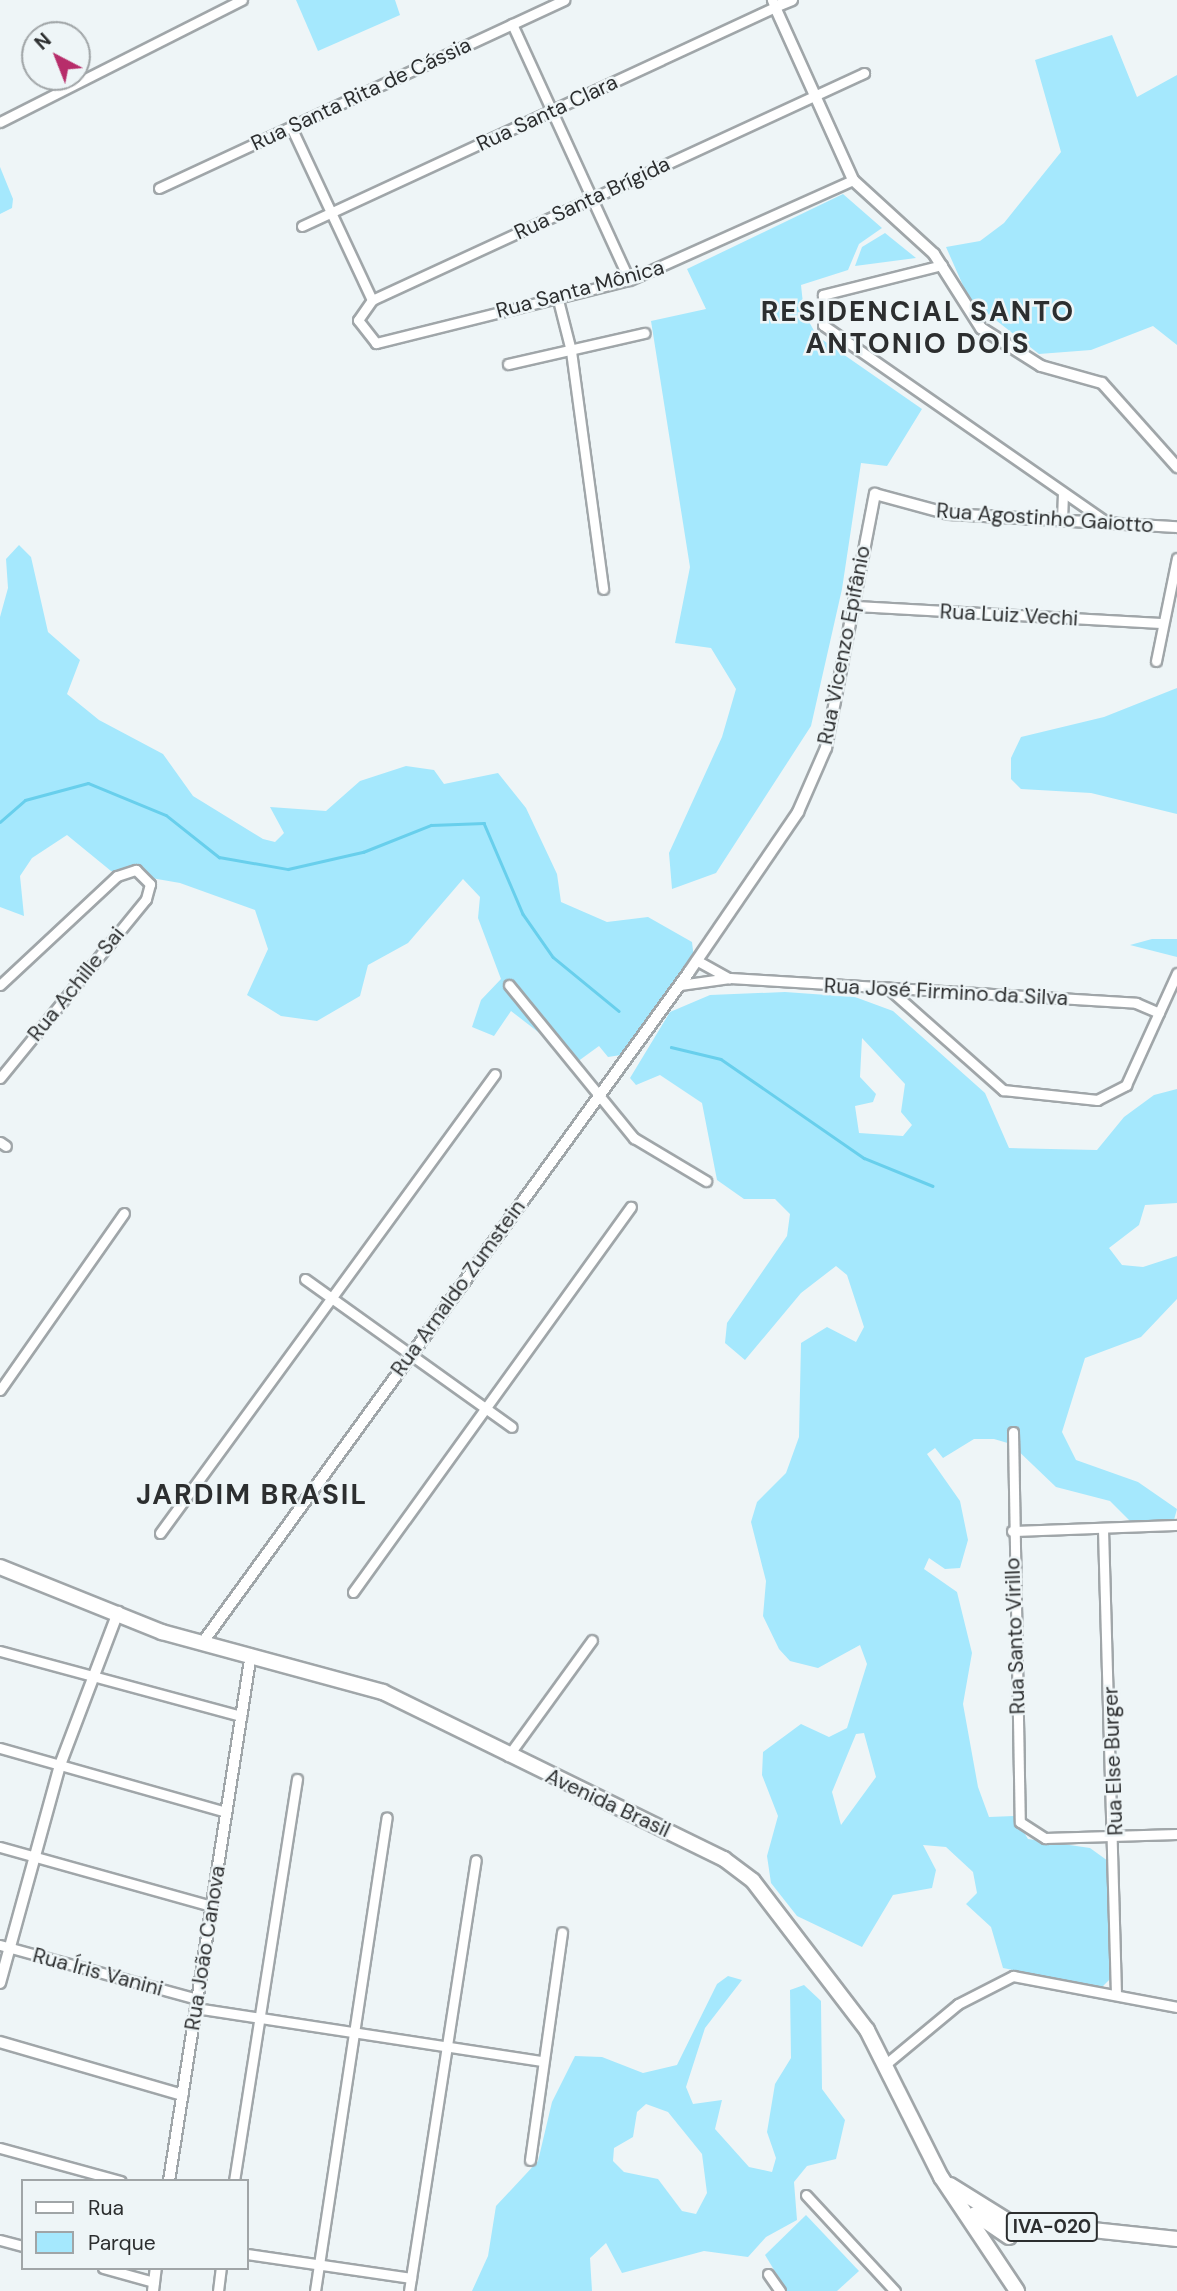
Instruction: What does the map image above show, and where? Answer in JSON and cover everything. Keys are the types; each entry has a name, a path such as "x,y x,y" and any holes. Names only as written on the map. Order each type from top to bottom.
{"main road":[{"name":"Avenida Brasil","path":"0,1567 204,1642 383,1692 508,1756 690,1842 753,1881 887,2063 941,2177 1017,2291"},
{"name":"IVA-020","path":"941,2177 986,2211 1026,2224 1177,2239"},
{"path":"941,2177 975,2214 1009,2237"},
{"path":"1004,2272 1001,2256 1009,2237 1026,2224"}],"street":[{"path":"0,122 242,0"},
{"name":"Rua Santa Rita de Cássia","path":"159,188 564,0"},
{"name":"Rua Santa Clara","path":"302,226 774,4 792,0"},
{"path":"774,4 853,180 942,265 963,308 981,328 1041,366 1102,383 1177,467"},
{"path":"512,24 629,280"},
{"name":"Rua Santa Brígida","path":"372,300 864,73"},
{"path":"291,127 372,300"},
{"name":"Rua Santa Mônica","path":"372,300 358,320 376,343 629,280 853,180"},
{"path":"942,265 823,295 823,325 835,338 1110,524"},
{"path":"557,296 571,350 603,589"},
{"path":"508,363 645,333"},
{"path":"1062,522 1063,493"},
{"name":"Rua Agostinho Gaiotto","path":"875,494 949,514 1177,527"},
{"name":"Rua Vicenzo Epifânio","path":"713,934 813,782 856,606 875,494"},
{"path":"1156,660 1161,623 1177,558"},
{"name":"Rua Luiz Vechi","path":"856,606 1161,623"},
{"name":"Rua Achille Sai","path":"0,985 126,870 136,870 152,890 0,1078"},
{"name":"Rua Arnaldo Zumstein","path":"204,1642 598,1093 680,985 713,934"},
{"name":"Rua José Firmino da Silva","path":"696,960 730,978"},
{"path":"888,988 988,1078 1016,1094 1114,1096 1126,1085 1177,973"},
{"name":"Rua José Firmino da Silva","path":"680,985 730,978 1136,1003 1159,1013"},
{"path":"509,985 634,1138 706,1181"},
{"path":"160,1533 334,1299 495,1074"},
{"path":"353,1592 631,1207"},
{"path":"0,1390 124,1213"},
{"path":"305,1279 512,1427"},
{"name":"Rua Santo Virillo","path":"1013,1432 1012,1531 1020,1822 1032,1835 1116,1839"},
{"path":"1012,1531 1177,1525"},
{"name":"Rua Else Burger","path":"1103,1529 1116,1839 1116,1993"},
{"path":"0,1983 5,1946 35,1857 60,1765 118,1612"},
{"path":"508,1756 592,1640"},
{"path":"0,1651 241,1716"},
{"name":"Rua João Canova","path":"169,2179 251,1654"},
{"path":"0,1748 226,1812"},
{"path":"234,2179 257,2018 298,1779"},
{"path":"315,2291 387,1817"},
{"path":"1116,1839 1177,1834"},
{"path":"0,1847 211,1906"},
{"path":"409,2291 476,1860"},
{"path":"530,2160 541,2061 562,1932"},
{"name":"Rua Íris Vanini","path":"5,1946 196,2004 257,2018 541,2061"},
{"path":"887,2063 993,1981 1031,1975 1177,2007"},
{"path":"0,2042 182,2095"},
{"path":"0,2148 114,2179"},
{"path":"806,2195 895,2291"},
{"path":"0,2240 21,2245"},
{"path":"248,2255 411,2278"},
{"path":"109,2270 154,2286"},
{"path":"218,2291 221,2270"},
{"path":"768,2274 780,2291"}],"green space":[{"path":"296,0 395,0 400,15 318,51"},
{"path":"1112,35 1137,97 1177,75 1177,345 1153,326 1091,350 1039,354 969,299 946,247 980,241 1004,223 1061,152 1035,60"},
{"path":"0,167 13,199 12,208 0,214"},
{"path":"843,194 882,228 859,244 848,270 801,285 804,313 817,336 922,409 887,466 861,463 842,589 811,726 716,873 672,889 669,853 722,737 736,689 711,648 675,643 690,567 651,321 706,309 687,269"},
{"path":"885,233 916,258 855,266 862,247"},
{"path":"19,545 31,557 48,632 80,660 67,694 99,720 163,754 193,796 263,839 275,842 284,833 270,807 326,811 360,781 406,766 434,770 444,784 498,773 526,808 557,874 561,902 607,922 648,917 692,942 694,959 621,1055 608,1057 599,1046 577,1062 511,1011 494,1036 472,1027 481,1000 501,979 478,918 480,897 463,879 408,943 368,965 360,996 317,1021 281,1016 247,995 268,949 255,910 180,883 111,871 67,835 32,858 20,876 24,916 0,907 0,617 8,588 6,559"},
{"path":"1177,688 1177,814 1091,793 1021,789 1011,779 1011,758 1021,737 1104,717"},
{"path":"1152,939 1177,939 1177,957 1130,945"},
{"path":"785,992 855,997 893,1011 985,1093 1009,1148 1097,1150 1124,1117 1154,1095 1177,1089 1177,1203 1145,1205 1139,1225 1109,1248 1122,1265 1143,1267 1177,1256 1177,1299 1141,1337 1085,1358 1062,1432 1076,1460 1138,1482 1177,1509 1174,1520 1131,1522 1110,1501 1056,1487 1011,1444 994,1439 974,1439 943,1458 935,1448 927,1454 960,1501 968,1540 960,1568 945,1569 929,1558 924,1569 957,1592 972,1653 963,1704 978,1787 989,1817 1014,1816 1028,1839 1090,1848 1108,1861 1113,1976 1102,1987 1003,1968 991,1927 966,1904 977,1893 973,1872 946,1847 923,1845 936,1870 932,1888 893,1895 862,1947 797,1916 771,1883 767,1856 778,1816 762,1775 763,1752 801,1724 829,1737 847,1728 867,1664 860,1645 818,1668 790,1661 779,1649 763,1616 766,1581 751,1522 757,1502 786,1473 799,1437 801,1343 827,1327 856,1342 864,1327 847,1275 836,1266 801,1293 745,1360 725,1343 727,1323 787,1236 790,1214 775,1199 744,1199 717,1180 702,1103 660,1075 636,1085 630,1078 670,1012 710,995","holes":["862,1038 905,1084 901,1112 912,1125 903,1136 859,1133 855,1106 873,1102 876,1094 860,1077","864,1733 876,1777 841,1825 832,1792 856,1734"]},
{"path":"728,1976 742,1980 705,2028 686,2087 693,2104 722,2100 715,2129 749,2167 772,2172 776,2158 767,2132 775,2084 791,2058 790,1990 804,1985 821,2001 822,2089 845,2120 836,2159 807,2166 794,2182 797,2220 766,2237 748,2257 704,2251 622,2273 606,2243 590,2258 592,2291 472,2291 488,2256 496,2206 538,2161 552,2102 575,2056 602,2057 643,2073 677,2065 717,1984","holes":["646,2104 668,2112 702,2154 707,2193 696,2214 682,2211 658,2179 624,2172 613,2161 614,2148 633,2137 637,2112"]},
{"path":"806,2215 859,2271 837,2291 787,2291 765,2255"}],"waterway":[{"path":"0,822 25,800 88,783 166,815 219,857 288,869 363,852 431,825 484,823 523,914 553,957 619,1011"},
{"path":"671,1047 721,1059 864,1158 933,1186"}],"district":[{"name":"RESIDENCIAL SANTO ANTONIO DOIS","path":"918,328"},
{"name":"JARDIM BRASIL","path":"252,1495"}]}
